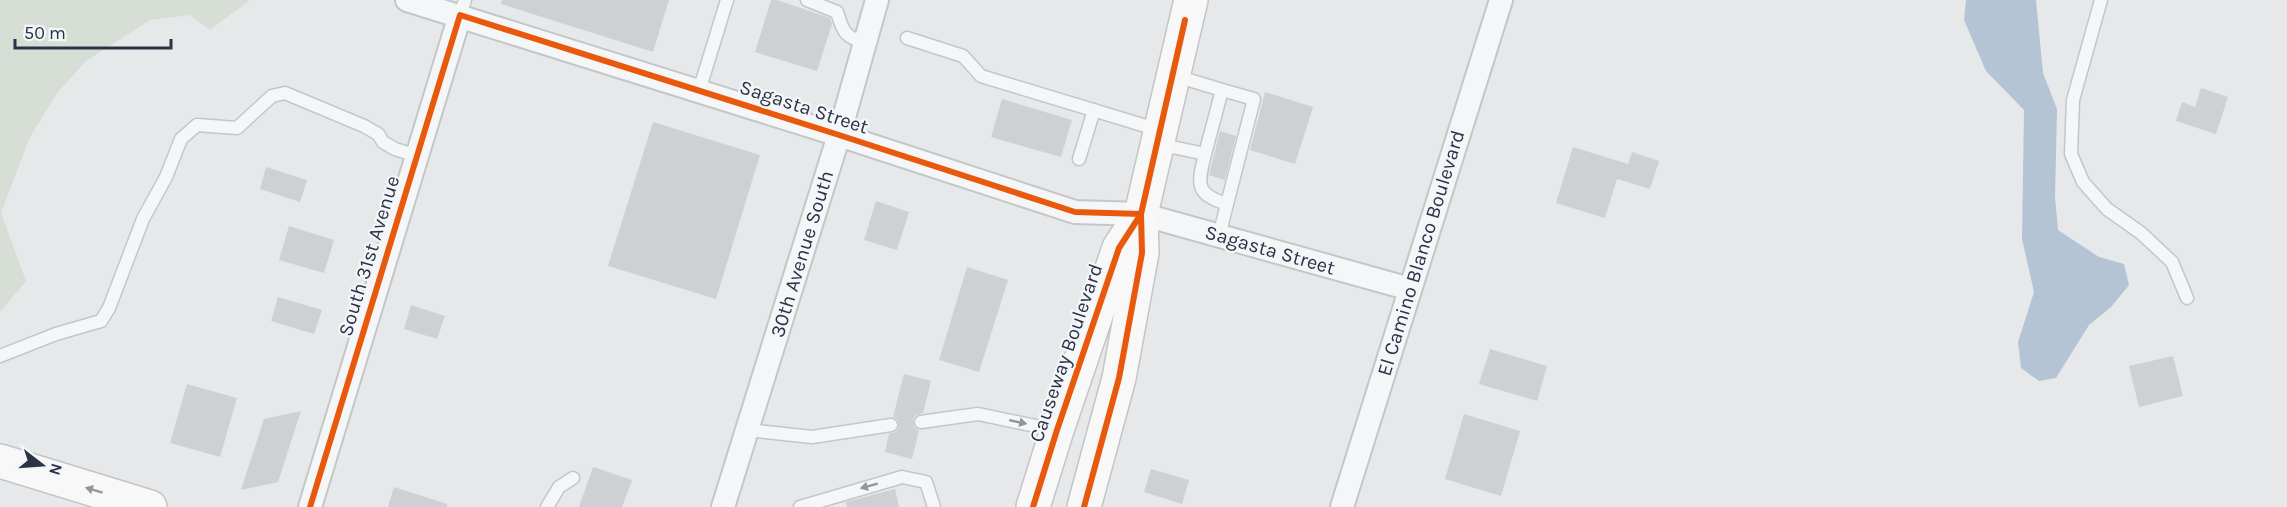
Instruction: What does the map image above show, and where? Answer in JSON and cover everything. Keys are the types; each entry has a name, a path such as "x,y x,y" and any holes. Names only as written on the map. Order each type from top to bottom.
{"main road":[{"name":"Causeway Boulevard","path":"1084,507 1119,378 1142,253 1141,214 1173,75 1186,1"},
{"name":"Causeway Boulevard","path":"1033,507 1119,248 1141,214"},
{"path":"0,461 150,507"}],"street":[{"name":"Sagasta Street","path":"407,0 463,8 699,91 1075,212 1141,214 1410,289"},
{"name":"30th Avenue South","path":"723,507 839,135 877,0"},
{"name":"El Camino Blanco Boulevard","path":"1342,507 1501,0"},
{"name":"South 31st Avenue","path":"310,507 463,8"}],"lane":[{"path":"699,91 726,0"},
{"path":"807,0 837,12 843,32 865,43"},
{"path":"2101,0 2073,100 2071,154 2083,182 2107,208 2141,233 2172,262 2187,298"},
{"path":"907,38 963,56 981,76 1094,110 1205,154"},
{"path":"1173,75 1254,99 1220,236"},
{"path":"1222,90 1199,180 1200,188 1209,199 1227,204"},
{"path":"0,356 56,334 101,321 109,308 143,219 166,177 181,139 196,125 237,128 272,96 285,93 364,126 378,134 383,142 394,149 417,156"},
{"path":"1079,159 1094,110"},
{"path":"921,422 978,414 1057,430"},
{"path":"747,430 812,437 891,425"},
{"path":"800,507 902,477 926,482 933,507"},
{"path":"547,507 559,487 573,478"}],"shaded area":[{"path":"0,0 250,0 210,30 190,15 150,20 86,61 57,93 29,139 1,213 26,281 0,312"}],"water":[{"path":"1966,0 2036,0 2043,73 2057,109 2055,196 2058,230 2099,257 2124,264 2129,285 2111,307 2089,325 2056,378 2039,381 2021,368 2018,342 2034,292 2022,239 2024,110 1986,71 1964,20"}],"building":[{"path":"502,0 669,0 653,52 501,4"},
{"path":"771,0 830,18 832,24 817,71 755,52"},
{"path":"2201,88 2228,97 2216,134 2176,121 2182,102 2195,107"},
{"path":"1265,92 1313,107 1295,164 1250,150"},
{"path":"1002,99 1072,120 1061,157 991,137"},
{"path":"653,122 760,155 716,299 608,266"},
{"path":"1220,131 1236,136 1225,180 1209,175"},
{"path":"1573,147 1628,164 1632,152 1659,161 1650,189 1617,179 1605,218 1556,203"},
{"path":"266,167 307,180 300,202 260,189"},
{"path":"876,201 909,212 897,250 864,240"},
{"path":"289,226 334,240 324,273 279,260"},
{"path":"967,267 1008,280 979,372 939,360"},
{"path":"278,297 322,310 314,334 271,321"},
{"path":"411,305 445,316 437,339 404,329"},
{"path":"1490,349 1547,366 1537,401 1479,384"},
{"path":"2173,356 2183,396 2139,407 2129,366"},
{"path":"904,374 931,381 923,413 916,415 913,419 914,427 919,430 912,459 885,452 889,434 896,432 899,427 898,420 893,417"},
{"path":"187,384 237,398 220,457 170,443"},
{"path":"301,411 278,482 241,490 264,419"},
{"path":"1464,414 1520,431 1501,496 1445,479"},
{"path":"593,467 632,480 622,507 579,507"},
{"path":"1151,469 1189,480 1182,504 1144,492"},
{"path":"394,487 447,504 447,507 388,507"},
{"path":"895,489 899,507 847,507 846,502"}],"cycle path":[{"path":"310,507 460,15 1075,212 1141,214"},
{"path":"1084,507 1119,378 1142,253 1141,214 1185,20"},
{"path":"1033,507 1119,248 1141,214"}]}
